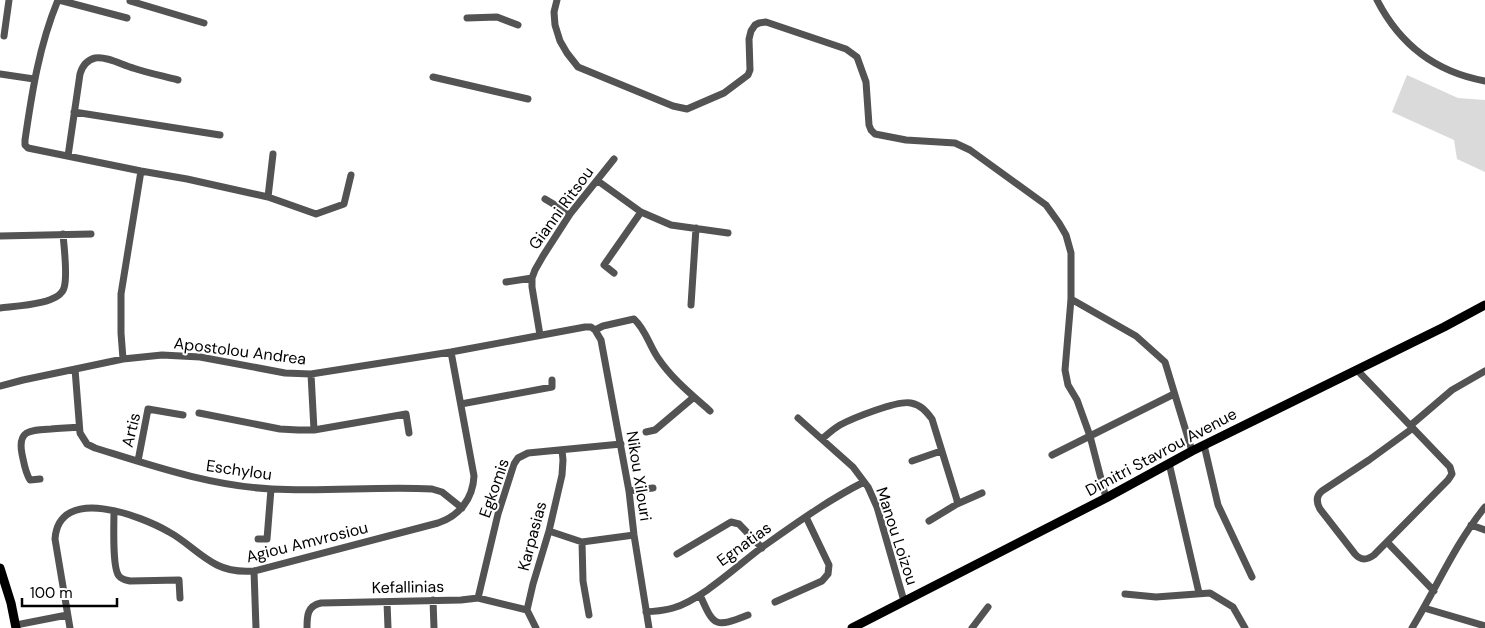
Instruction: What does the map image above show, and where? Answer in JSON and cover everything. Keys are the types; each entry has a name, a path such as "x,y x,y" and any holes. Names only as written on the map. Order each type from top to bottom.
{"main road":[{"name":"Dimitri Stavrou Avenue","path":"852,628 1106,498 1192,451 1485,305"},
{"path":"0,568 16,627"}],"street":[{"path":"4,36 9,0"},
{"path":"127,18 58,0 45,37 34,78 25,140 25,144 30,149 187,179 268,197 316,214 344,204 351,175"},
{"path":"557,0 554,12 555,25 560,41 578,67 673,106 687,109 724,93 748,75 750,70 749,39 751,31 759,23 766,22 782,26 846,49 857,57 862,69 866,82 870,130 875,134 906,140 956,143 970,150 1046,205 1066,235 1071,253 1071,298 1065,370 1068,385 1077,400 1090,436 1106,498"},
{"path":"1377,0 1392,26 1417,52 1451,72 1485,80"},
{"path":"130,1 204,23"},
{"path":"467,18 497,18 518,25"},
{"path":"68,156 81,70 85,64 94,58 103,58 134,69 178,80"},
{"path":"0,74 34,78"},
{"path":"433,77 528,99"},
{"path":"74,112 220,135"},
{"path":"268,197 273,154"},
{"name":"Gianni Ritsou","path":"532,278 540,260 570,214 614,159"},
{"path":"123,359 122,286 141,171"},
{"path":"598,181 641,212 671,225 728,233"},
{"path":"545,199 570,214"},
{"path":"614,273 604,265 641,212"},
{"path":"691,306 696,228"},
{"path":"0,308 48,301 62,293 66,280 64,234"},
{"path":"0,236 91,234"},
{"path":"506,282 532,278 540,335"},
{"path":"1071,298 1136,336 1165,362 1192,451"},
{"name":"Apostolou Andrea","path":"0,386 123,359 162,355 189,356 285,373 312,374 451,352 585,327 595,330 603,326 634,319 642,326 658,358 681,386 694,397"},
{"name":"Nikou Xilouri","path":"595,330 601,340 621,444 649,628"},
{"path":"451,352 474,476 470,495 462,508"},
{"path":"40,479 30,480 26,473 20,446 21,440 24,435 33,430 79,428 75,369"},
{"path":"1357,370 1412,426 1450,467 1452,474 1387,542 1370,558 1364,560 1358,557 1318,507 1317,498 1322,491 1369,460 1412,426 1452,390 1485,370"},
{"path":"312,374 314,430"},
{"path":"462,404 552,387 552,380"},
{"path":"1052,455 1174,394"},
{"path":"646,432 655,430 694,397 710,411"},
{"path":"822,440 835,428 848,421 898,403 909,402 918,404 926,410 932,419 957,504"},
{"name":"Artis","path":"138,461 148,409 183,415"},
{"path":"199,413 280,429 298,430 314,430 406,414 409,433"},
{"name":"Manou Loizou","path":"798,418 852,467 864,482 877,507 904,601"},
{"name":"Eschylou","path":"79,428 83,439 91,446 209,481 271,489 318,491 432,489 442,492 462,508"},
{"name":"Egkomis","path":"478,598 498,514 516,460 521,455 528,453 621,444"},
{"path":"1204,445 1218,505 1252,577"},
{"name":"Karpasias","path":"527,610 562,475 562,450"},
{"path":"912,461 941,450"},
{"path":"1169,463 1199,593"},
{"name":"Egnatias","path":"646,612 672,608 685,603 806,517 864,482"},
{"path":"628,491 653,488"},
{"path":"258,539 267,539 271,489"},
{"path":"929,521 957,504 982,493"},
{"path":"1412,628 1434,591 1454,551 1485,507"},
{"name":"Agiou Amvrosiou","path":"70,628 55,545 58,526 67,515 77,510 92,508 114,511 143,519 183,540 205,558 219,566 238,571 254,571 438,522 454,516 462,508"},
{"path":"114,511 116,570 119,576 123,580 130,581 179,580 180,598"},
{"path":"774,602 822,581 828,572 828,563 806,517"},
{"path":"677,554 731,522 739,524 762,548"},
{"path":"1471,525 1485,530"},
{"path":"549,531 582,542 634,535"},
{"path":"582,542 583,581 589,615"},
{"path":"1387,542 1434,591"},
{"path":"254,571 256,628"},
{"path":"1125,594 1156,597 1210,593 1233,607 1245,628"},
{"path":"700,594 709,616 715,622 728,623 748,615"},
{"name":"Kefallinias","path":"307,628 308,612 310,608 318,604 478,598 527,610"},
{"path":"434,600 434,628"},
{"path":"387,602 388,628"},
{"path":"972,628 988,607"},
{"path":"1424,608 1468,625 1485,626"},
{"path":"527,610 536,628"},
{"path":"16,627 67,615"}],"shaded area":[{"path":"1407,75 1458,98 1485,100 1485,172 1457,159 1454,140 1392,112"}]}
